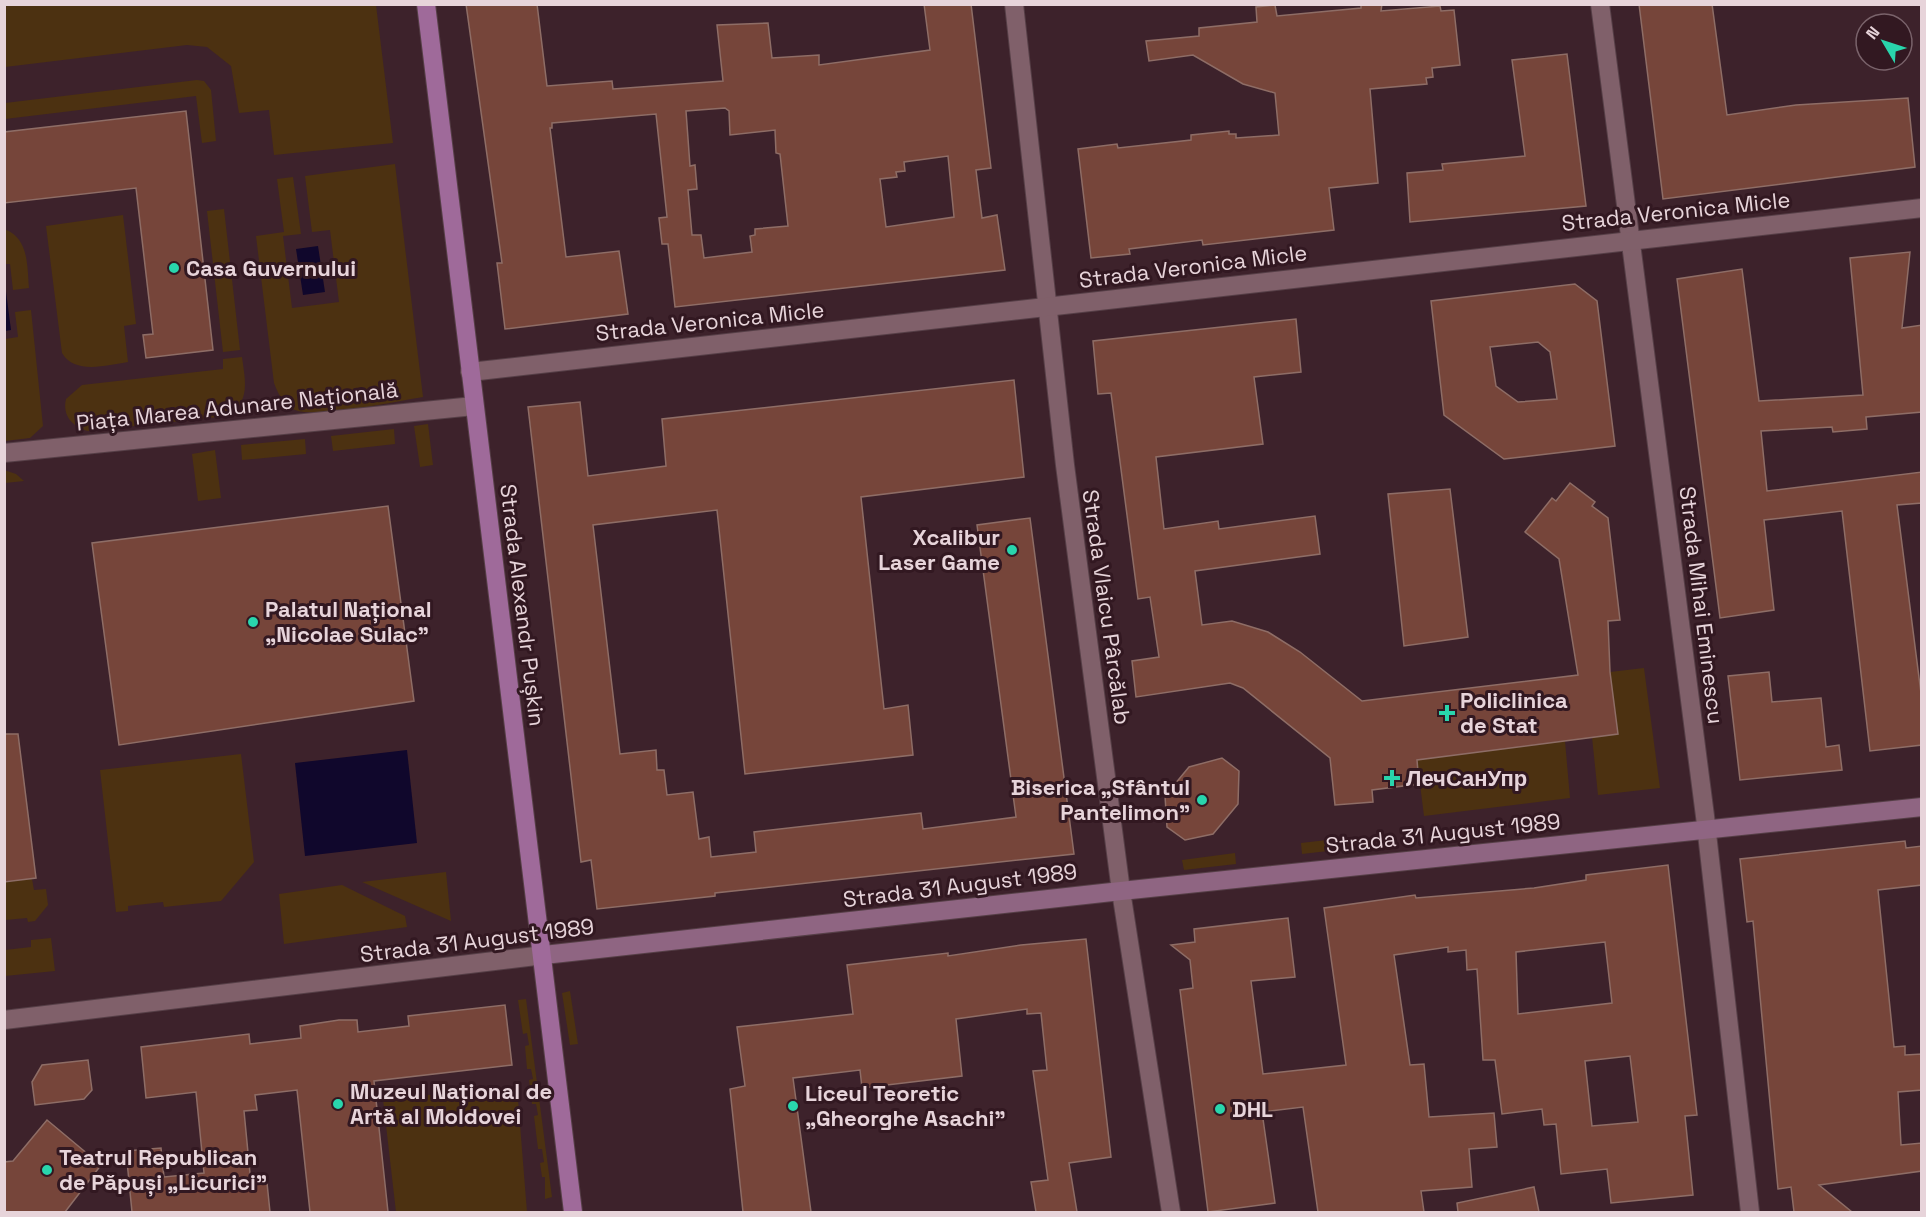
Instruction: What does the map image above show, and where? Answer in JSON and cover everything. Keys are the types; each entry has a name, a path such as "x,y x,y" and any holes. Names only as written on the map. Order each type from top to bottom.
{"main road":[{"name":"Strada Alexandr Pușkin","path":"426,4 474,406 544,955 573,1212"}],"street":[{"name":"Strada Vlaicu Pârcălab","path":"1014,4 1065,465 1120,891 1171,1212"},
{"name":"Strada Mihai Eminescu","path":"1600,4 1707,830 1750,1212"},
{"name":"Strada Veronica Micle","path":"470,372 1922,208"},
{"name":"Piața Marea Adunare Națională","path":"4,453 474,406"},
{"name":"Strada 31 August 1989","path":"4,1020 544,955 1120,891 1922,807"}],"shaded area":[{"path":"4,5 376,5 393,143 274,155 269,110 239,113 231,66 207,47 187,45 5,67"},
{"path":"204,81 211,90 216,141 202,143 196,96 5,119 5,103"},
{"path":"395,164 423,397 335,411 303,412 293,409 281,398 274,383 256,236 284,232 277,179 293,177 301,234 283,236 292,308 339,302 330,230 312,232 305,176"},
{"path":"224,209 240,350 223,352 207,211"},
{"path":"123,215 136,324 124,326 128,362 92,367 75,364 62,353 46,226"},
{"path":"4,229 18,239 25,253 29,288 13,290 10,264 5,264"},
{"path":"318,246 325,292 303,295 296,249"},
{"path":"5,284 11,330 4,331"},
{"path":"31,310 43,426 30,438 5,441 5,339 18,337 15,312"},
{"path":"242,357 245,390 240,404 228,416 88,431 73,424 67,416 66,399 82,385 223,369 223,359"},
{"path":"428,424 433,465 420,467 414,426"},
{"path":"394,429 395,444 333,451 331,436"},
{"path":"305,439 306,454 242,460 241,445"},
{"path":"215,450 221,498 198,501 192,454"},
{"path":"4,470 16,474 24,481 5,483"},
{"path":"1644,668 1660,788 1598,795 1592,737 1618,734 1610,672"},
{"path":"1565,741 1570,798 1424,816 1417,760"},
{"path":"407,750 417,843 305,856 295,763"},
{"path":"241,754 254,862 221,901 164,907 163,902 128,906 128,911 116,912 100,770"},
{"path":"1353,837 1354,848 1302,854 1301,843"},
{"path":"1235,853 1236,864 1184,870 1182,860"},
{"path":"446,872 451,921 362,882"},
{"path":"32,879 34,890 46,889 48,905 35,921 28,922 27,918 5,920 5,882"},
{"path":"342,885 405,916 407,927 284,944 279,894"},
{"path":"51,938 55,971 5,976 5,950 31,947 31,940"},
{"path":"570,991 578,1044 570,1045 562,993"},
{"path":"526,999 552,1197 545,1199 545,1177 542,1177 540,1163 544,1162 542,1149 538,1149 534,1116 538,1115 536,1104 532,1104 529,1080 533,1079 531,1069 527,1069 525,1046 529,1045 527,1033 523,1034 518,1000"},
{"path":"517,1087 527,1212 396,1212 383,1099"}],"building":[{"path":"466,4 537,4 547,86 612,81 613,89 723,81 717,25 768,23 772,58 819,55 819,65 930,50 924,4 971,4 991,168 976,170 982,218 997,215 1005,270 675,307 668,244 662,244 659,218 667,217 656,114 552,123 552,128 550,128 566,257 619,251 628,314 505,329 497,263 502,263","holes":["725,108 729,111 730,135 775,130 776,153 780,154 788,226 755,229 755,235 750,236 752,252 704,258 701,235 692,235 688,190 697,189 695,165 690,166 686,111","948,156 954,217 886,227 880,179 897,177 896,172 905,171 904,162"]},
{"path":"1361,4 1382,4 1381,11 1440,6 1441,11 1454,10 1460,65 1432,68 1433,77 1426,78 1427,84 1370,89 1378,183 1329,188 1334,230 1203,245 1202,240 1129,249 1130,254 1091,258 1078,149 1117,144 1118,148 1191,140 1191,135 1229,131 1229,134 1236,134 1236,138 1279,135 1275,93 1243,84 1193,55 1149,61 1146,41 1199,36 1199,28 1257,22 1256,7 1275,5 1277,16 1361,8"},
{"path":"1639,4 1712,4 1727,115 1796,105 1908,98 1915,167 1663,199"},
{"path":"1567,54 1586,206 1410,222 1407,173 1443,170 1442,164 1525,156 1512,60"},
{"name":"Casa Guvernului","path":"186,111 213,350 146,358 143,335 153,334 136,188 4,203 4,132"},
{"path":"1910,252 1902,328 1922,325 1922,412 1866,417 1867,429 1833,432 1832,427 1761,431 1767,491 1922,472 1922,503 1897,505 1922,701 1922,745 1870,751 1842,511 1764,520 1774,610 1720,618 1677,279 1742,269 1759,401 1863,395 1850,258"},
{"path":"1575,284 1597,301 1615,446 1504,459 1444,415 1431,301","holes":["1538,342 1550,352 1557,399 1518,402 1496,386 1490,347"]},
{"path":"1296,319 1301,372 1254,377 1263,444 1156,457 1164,529 1218,521 1219,529 1315,516 1320,554 1195,571 1202,625 1232,621 1268,632 1300,652 1362,701 1578,675 1559,559 1525,532 1552,498 1556,501 1570,483 1595,502 1592,506 1608,518 1620,620 1608,621 1610,672 1618,734 1417,760 1419,784 1372,790 1373,802 1335,805 1330,758 1243,688 1230,683 1136,697 1132,661 1159,657 1150,597 1138,599 1111,393 1098,394 1093,341"},
{"path":"1014,380 1024,477 861,497 884,709 908,705 913,755 745,774 717,510 593,525 620,754 656,750 657,770 664,770 667,795 693,792 699,839 709,837 711,857 756,852 754,832 921,813 923,829 1016,817 977,525 1030,518 1074,854 715,893 715,896 597,909 591,860 581,862 528,407 580,402 588,476 666,466 662,419"},
{"path":"1450,489 1468,637 1404,646 1388,494"},
{"name":"Palatul Național „Nicolae Sulac”","path":"388,506 414,701 119,745 92,543"},
{"path":"1769,672 1772,702 1821,698 1826,747 1839,745 1842,770 1740,780 1728,676"},
{"path":"4,734 18,734 36,878 4,882"},
{"name":"Biserica „Sfântul Pantelimon”","path":"1222,758 1239,771 1238,804 1213,834 1185,840 1167,827 1165,796 1189,767"},
{"path":"1905,841 1906,848 1922,846 1922,885 1878,890 1894,1047 1905,1046 1905,1055 1922,1054 1922,1090 1898,1092 1901,1145 1922,1143 1922,1171 1819,1185 1852,1212 1794,1212 1791,1187 1778,1189 1753,921 1747,922 1740,859"},
{"path":"1668,865 1697,1115 1685,1116 1693,1195 1611,1203 1607,1169 1561,1174 1556,1124 1544,1125 1542,1109 1502,1114 1495,1060 1483,1060 1477,969 1467,970 1466,950 1448,952 1448,947 1394,955 1410,1065 1424,1064 1429,1117 1494,1113 1497,1147 1469,1149 1472,1187 1421,1191 1424,1212 1318,1212 1303,1107 1262,1112 1275,1203 1208,1212 1180,990 1193,988 1190,960 1171,945 1195,942 1194,929 1288,918 1295,977 1251,981 1263,1074 1346,1065 1324,908 1415,895 1416,898 1534,888 1586,880 1586,875","holes":["1605,942 1612,1003 1518,1014 1516,952","1630,1056 1638,1122 1592,1126 1585,1061"]},
{"path":"1086,939 1111,1157 1069,1163 1077,1212 1036,1212 1031,1182 1048,1180 1033,1071 1047,1070 1041,1013 1027,1014 1027,1009 956,1019 962,1076 862,1088 860,1070 793,1078 811,1212 743,1212 730,1089 745,1086 737,1027 853,1014 847,965 948,953 948,956 1021,945"},
{"name":"Muzeul Național de Artă al Moldovei","path":"505,1005 512,1065 374,1081 388,1212 310,1212 297,1090 255,1095 257,1110 244,1111 251,1184 267,1183 270,1212 132,1212 126,1151 161,1148 164,1177 204,1173 196,1092 146,1098 141,1047 249,1034 250,1044 301,1038 300,1026 339,1020 357,1020 358,1032 409,1026 408,1016"},
{"path":"88,1060 92,1090 84,1099 35,1105 32,1082 42,1065"},
{"name":"Teatrul Republican de Păpuși „Licurici”","path":"47,1120 101,1165 65,1212 4,1212 4,1162 13,1161"},
{"path":"1534,1187 1539,1212 1458,1212 1457,1203"}],"place":[{"name":"Casa Guvernului","path":"174,268"},
{"name":"Xcalibur Laser Game","path":"1012,550"},
{"name":"Palatul Național „Nicolae Sulac”","path":"253,622"},
{"name":"Policlinica de Stat","path":"1447,713"},
{"name":"ЛечСанУпр","path":"1392,778"},
{"name":"Biserica „Sfântul Pantelimon”","path":"1202,800"},
{"name":"Muzeul Național de Artă al Moldovei","path":"338,1104"},
{"name":"Liceul Teoretic „Gheorghe Asachi”","path":"793,1106"},
{"name":"DHL","path":"1220,1109"},
{"name":"Teatrul Republican de Păpuși „Licurici”","path":"47,1170"}]}
